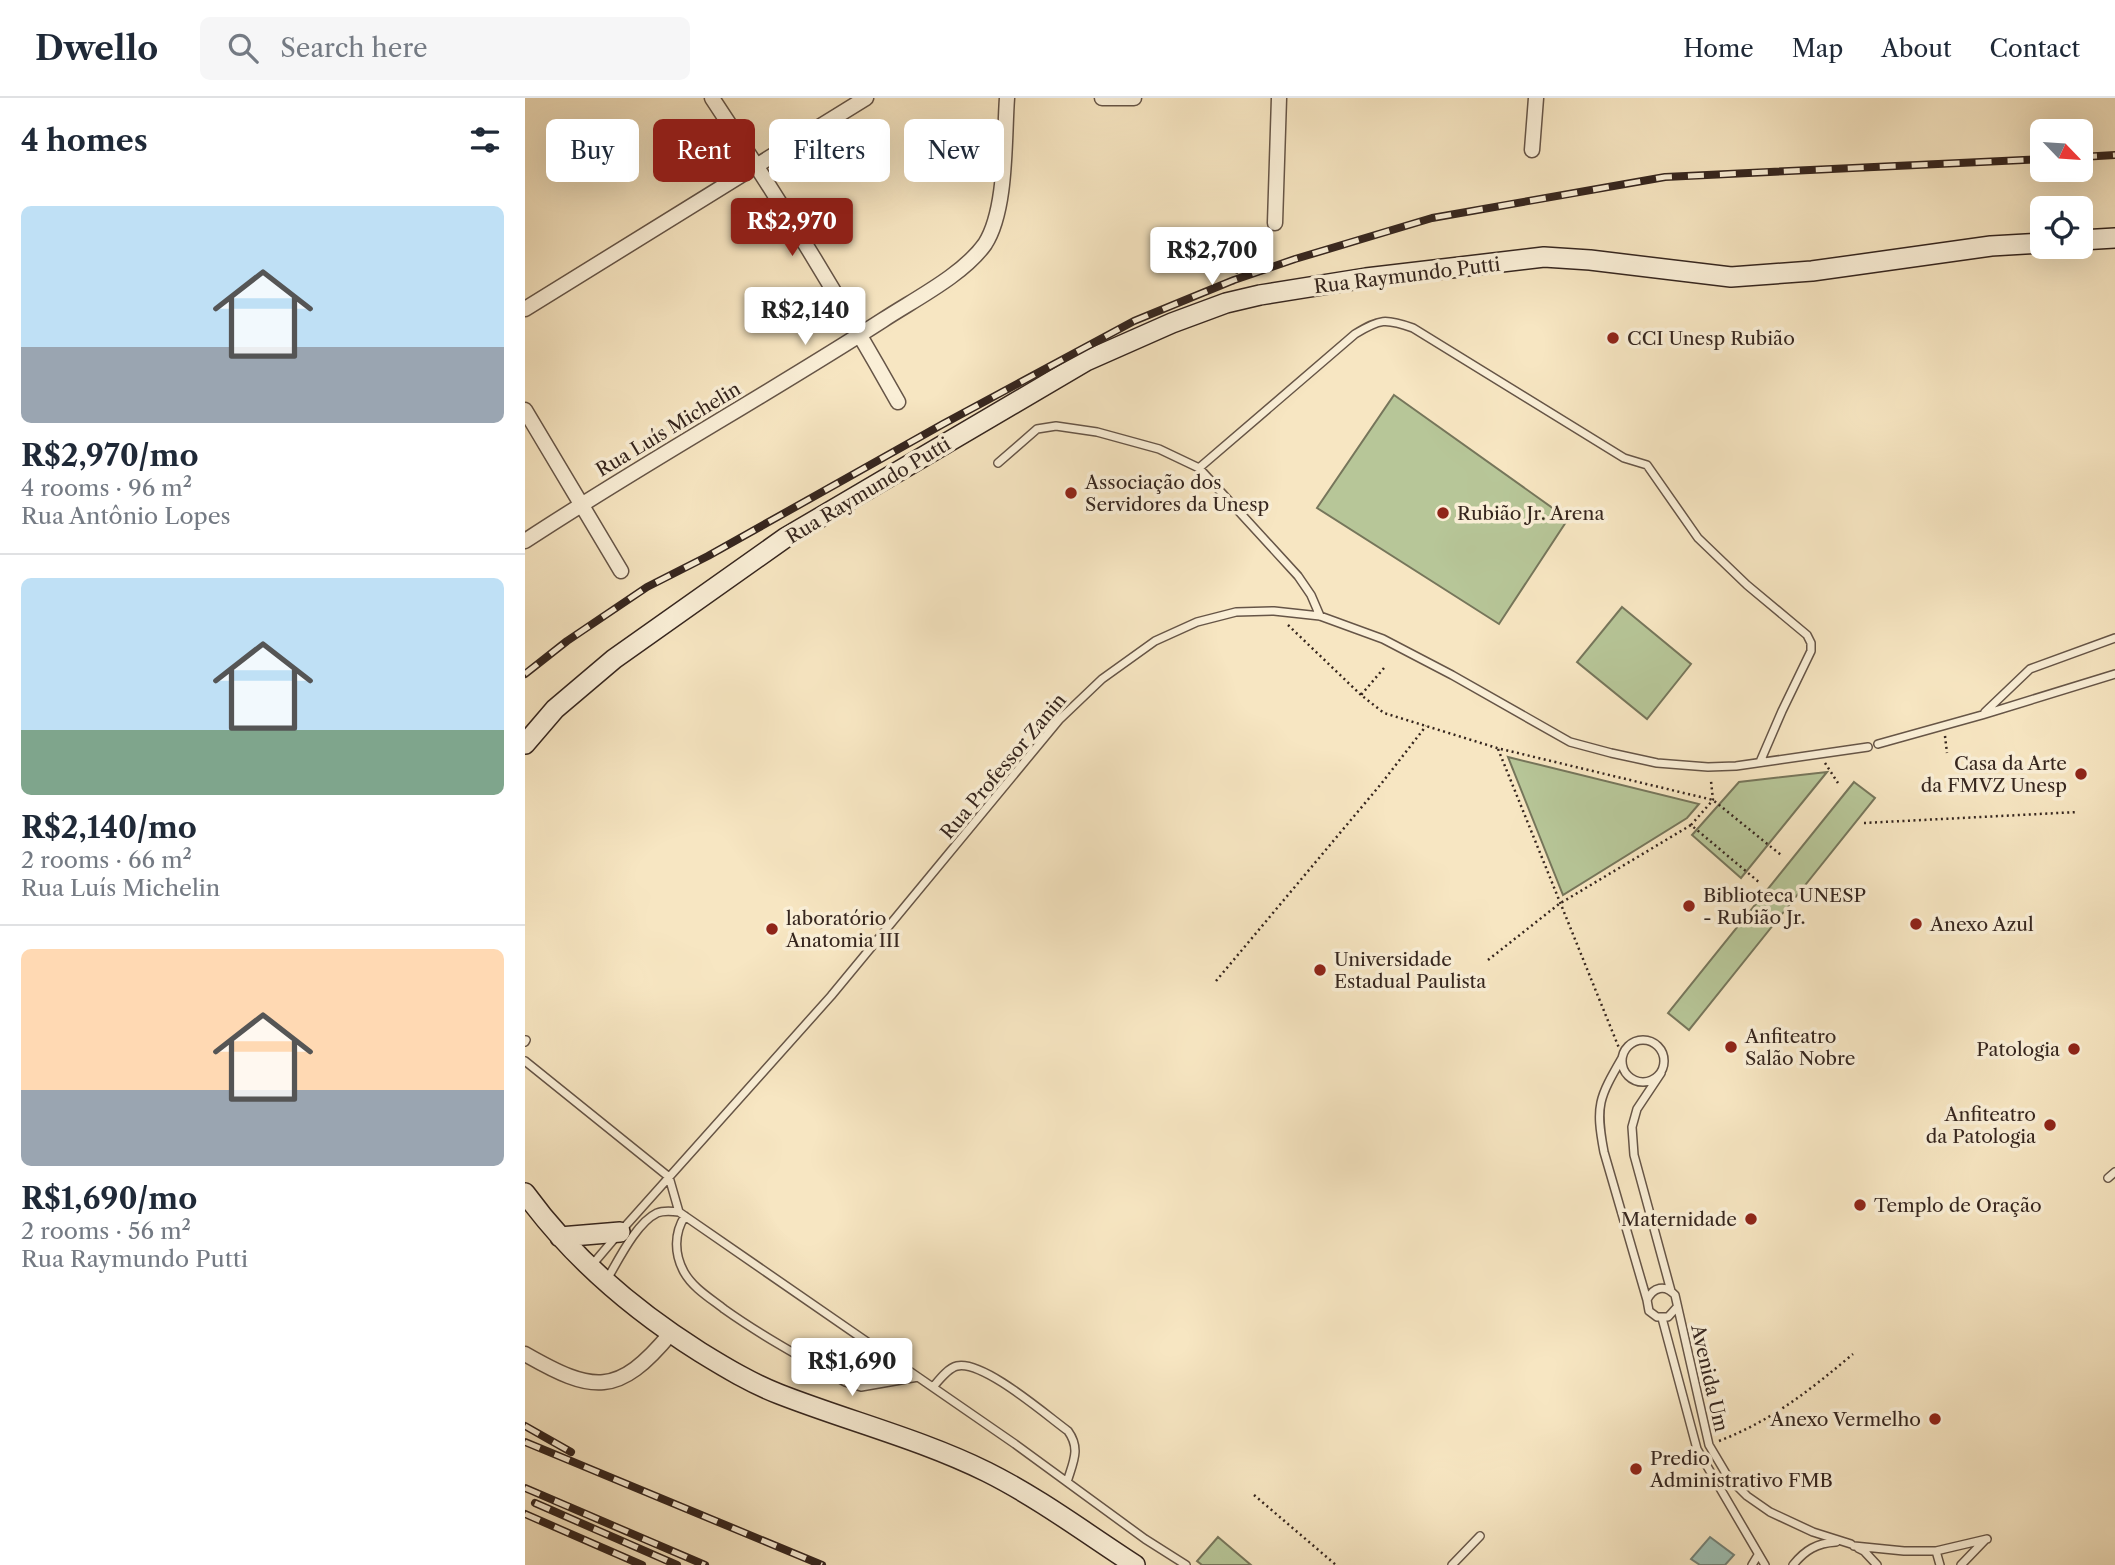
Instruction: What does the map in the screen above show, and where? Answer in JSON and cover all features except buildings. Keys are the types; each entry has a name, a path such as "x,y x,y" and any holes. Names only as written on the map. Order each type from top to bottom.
{"street":[{"path":"712,98 757,165 898,402"},
{"path":"525,309 866,98"},
{"name":"Rua Luís Michelin","path":"525,541 860,335 962,268 984,245 995,225 1000,202 1007,98"},
{"path":"1102,98 1134,98"},
{"path":"1275,223 1279,98"},
{"path":"1532,150 1536,98"},
{"path":"2093,239 2115,238"},
{"name":"Rua Raymundo Putti","path":"525,744 555,709 614,659 786,538 1086,361 1226,303 1366,278 1544,257 1731,277 1812,271 1991,246 2030,244"},
{"path":"525,410 621,571"},
{"path":"525,1193 560,1237 605,1283 671,1333 740,1377 779,1394 910,1439 988,1473 1135,1565"},
{"path":"560,1237 620,1232"},
{"path":"525,1354 559,1373 586,1383 608,1383 632,1373 671,1333"}],"lane":[{"path":"1199,468 1355,334 1377,321 1392,320 1413,328 1624,458 1647,465 1698,538 1747,585 1807,635 1811,651 1761,762"},
{"path":"998,463 1037,429 1056,426 1097,432 1159,449 1199,468 1298,576 1311,595 1320,616"},
{"name":"Rua Professor Zanin","path":"590,1269 831,996 1059,720 1102,679 1155,641 1197,622 1236,612 1274,611 1320,616 1383,639 1570,742 1622,755 1685,766 1736,766 1868,747"},
{"path":"1982,715 2030,668 2115,638"},
{"path":"1878,744 2115,674"},
{"path":"1649,1041 1660,1048 1664,1055 1665,1062 1661,1073 1637,1109 1632,1127 1634,1155 1671,1291 1678,1301 1674,1313 1662,1318 1649,1311 1600,1133 1601,1094 1625,1051 1635,1042 1649,1041"},
{"path":"1622,1058 1625,1072 1635,1081 1650,1082 1661,1073"},
{"path":"525,1062 670,1177 682,1214 676,1242 678,1257 683,1271 702,1292 755,1331 845,1382 861,1387 918,1377"},
{"path":"605,1283 623,1251 656,1213 667,1211 682,1214 1186,1565"},
{"path":"1647,1300 1650,1294 1660,1288 1671,1291"},
{"name":"Avenida Um","path":"1677,1307 1709,1445 1728,1477 1747,1496 1770,1512 1813,1532 1852,1545"},
{"name":"Avenida Um","path":"1662,1318 1697,1449 1765,1565"},
{"path":"933,1387 952,1368 959,1365 971,1367 1003,1382 1067,1431 1075,1441 1075,1453 1067,1482"},
{"path":"1452,1565 1480,1536"},
{"path":"1793,1565 1802,1554 1817,1545 1834,1542 1904,1551 1936,1551 1987,1539 1961,1565"},
{"path":"1852,1545 1864,1551 1877,1565"},
{"path":"1936,1551 1940,1565"},
{"path":"1752,1565 1758,1555"}],"path":[{"path":"1226,303 1248,238 1275,223"},
{"path":"1274,611 1361,695 1384,713 1497,748 1713,800 1781,855"},
{"path":"1361,695 1384,668"},
{"path":"1216,981 1381,784 1426,726"},
{"path":"1944,726 1947,753"},
{"path":"1497,748 1622,1058"},
{"path":"1822,754 1828,771 1837,783"},
{"path":"1487,960 1559,904 1691,825 1713,800 1711,781"},
{"path":"1864,822 2078,812"},
{"path":"1691,825 1760,883"},
{"path":"1709,1445 1772,1417 1811,1390 1853,1354"},
{"path":"1254,1495 1336,1565"}],"green space":[{"name":"Rubião Jr. Arena","path":"1394,395 1568,519 1499,624 1317,508"},
{"path":"1622,607 1691,664 1647,719 1577,662"},
{"path":"1508,757 1699,804 1687,818 1563,895"},
{"path":"1827,772 1741,878 1692,835 1739,782"},
{"path":"1854,782 1875,798 1689,1030 1668,1013"},
{"path":"1218,1537 1251,1565 1202,1565 1197,1561"}],"water":[{"path":"1710,1537 1734,1555 1725,1565 1700,1565 1691,1559"}],"railway":[{"path":"2093,156 2115,155"},
{"path":"525,674 567,641 647,587 1134,321 1234,280 1295,259 1432,218 1665,177 2030,160"},
{"path":"525,1426 571,1452"},
{"path":"525,1442 822,1565"},
{"path":"525,1488 705,1565"},
{"path":"535,1503 677,1565"},
{"path":"525,1514 642,1565"}],"place":[{"name":"CCI Unesp Rubião","path":"1613,338"},
{"name":"Associação dos Servidores da Unesp","path":"1071,493"},
{"name":"Rubião Jr. Arena","path":"1443,513"},
{"name":"Casa da Arte da FMVZ Unesp","path":"2081,774"},
{"name":"Biblioteca UNESP - Rubião Jr.","path":"1689,906"},
{"name":"Anexo Azul","path":"1916,924"},
{"name":"laboratório Anatomia III","path":"772,929"},
{"name":"Universidade Estadual Paulista","path":"1320,970"},
{"name":"Anfiteatro Salão Nobre","path":"1731,1047"},
{"name":"Patologia","path":"2074,1049"},
{"name":"Anfiteatro da Patologia","path":"2050,1125"},
{"name":"Templo de Oração","path":"1860,1205"},
{"name":"Maternidade","path":"1751,1219"},
{"name":"Anexo Vermelho","path":"1935,1419"},
{"name":"Predio Administrativo FMB","path":"1636,1469"}]}
